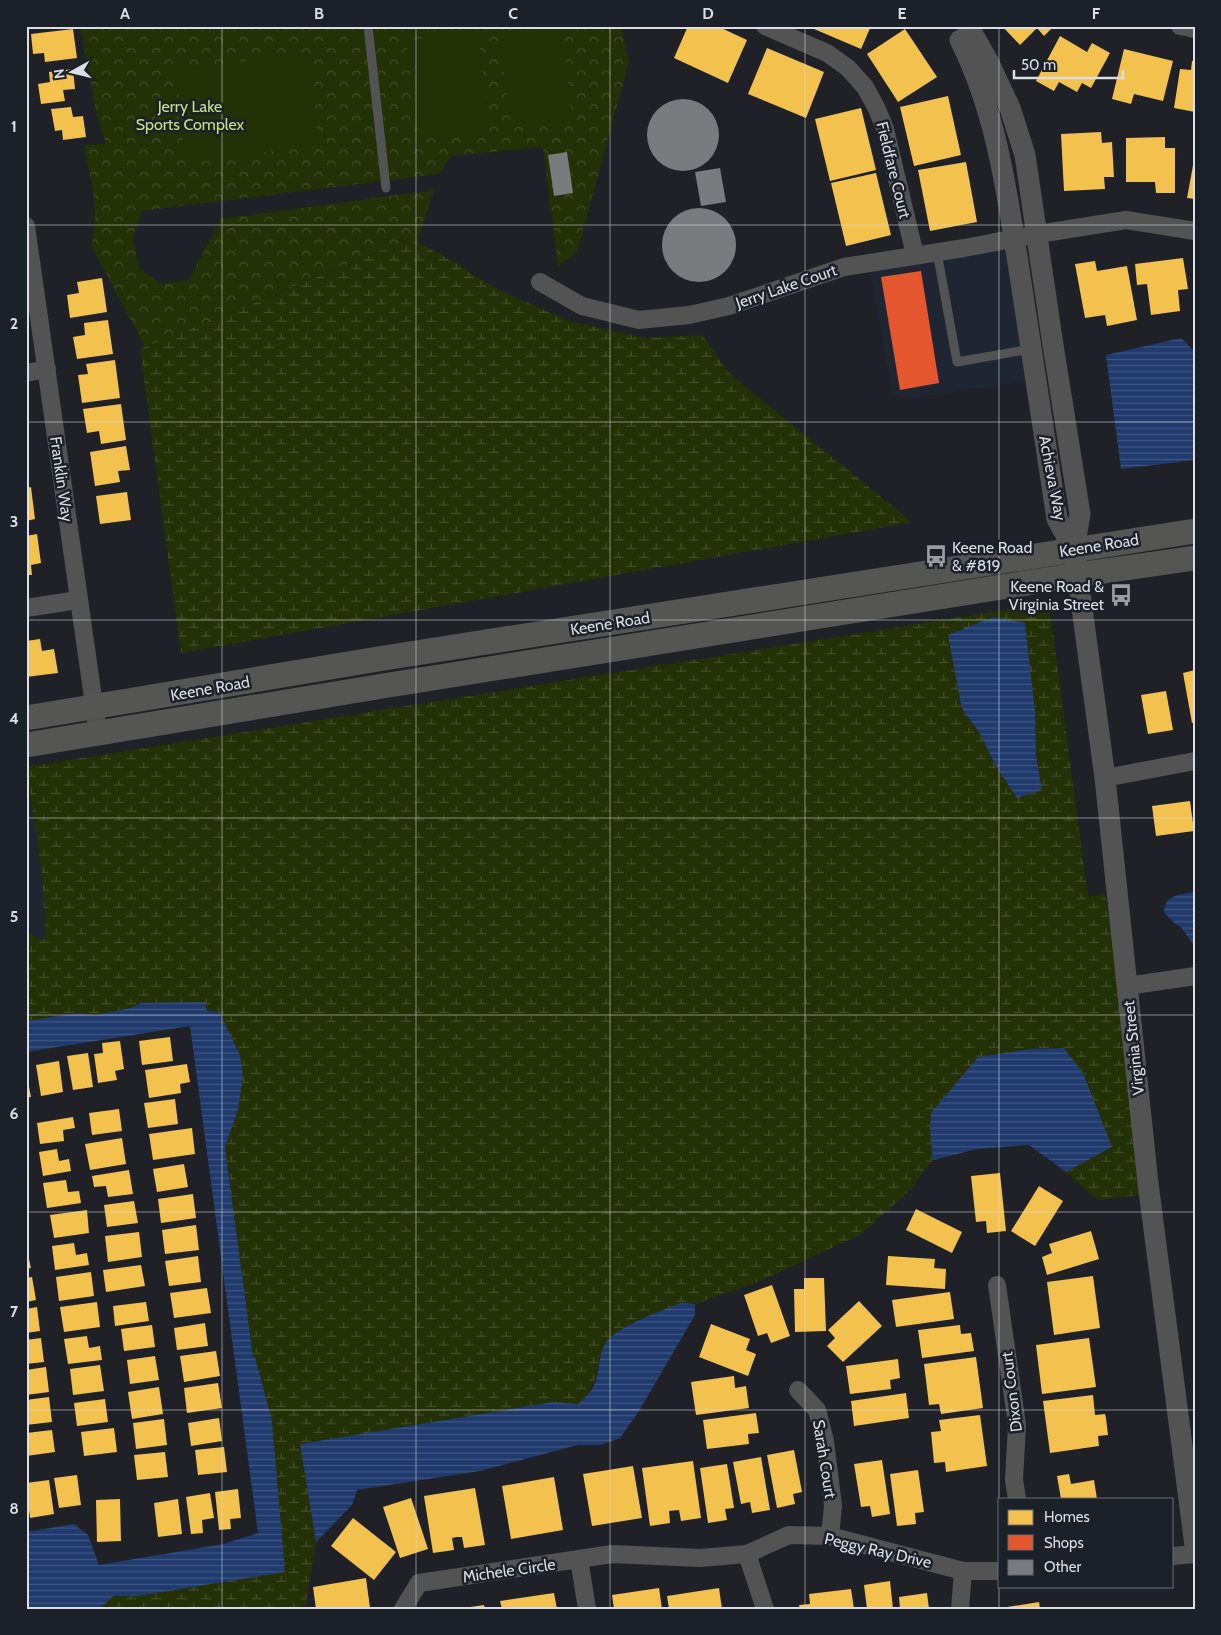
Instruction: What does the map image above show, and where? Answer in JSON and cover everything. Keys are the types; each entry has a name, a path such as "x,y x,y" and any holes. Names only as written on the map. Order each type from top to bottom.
{"main road":[{"name":"Keene Road","path":"26,718 384,658 1195,531"},
{"name":"Keene Road","path":"26,745 513,665 1195,558"}],"street":[{"name":"Fieldfare Court","path":"765,26 827,53 848,68 865,87 877,109 885,130 915,255"},
{"name":"Achieva Way","path":"954,26 974,66 990,117 1014,238 1057,519 1074,549"},
{"name":"Achieva Way","path":"968,26 988,61 1010,108 1025,155 1080,514 1074,549"},
{"path":"1180,26 1195,29"},
{"name":"Jerry Lake Court","path":"540,282 582,306 639,320 697,313 729,306 844,266 1038,234 1126,220 1195,231"},
{"name":"Franklin Way","path":"26,226 98,732"},
{"path":"26,373 47,370"},
{"name":"Virginia Street","path":"1074,549 1105,778 1148,1184 1195,1546"},
{"path":"26,608 78,600"},
{"path":"1105,778 1195,761"},
{"path":"1127,986 1195,976"},
{"name":"Dixon Court","path":"997,1285 1017,1425 1014,1480 1017,1498"},
{"name":"Sarah Court","path":"798,1390 817,1410 825,1441 833,1506 830,1536"},
{"name":"Peggy Ray Drive","path":"579,1559 612,1554 700,1558 747,1554 789,1536 830,1536 963,1571 998,1571"},
{"path":"747,1554 765,1609"},
{"path":"1174,1556 1195,1554"},
{"name":"Michele Circle","path":"402,1609 419,1583 579,1559 587,1609"},
{"path":"960,1609 963,1571"}],"lane":[{"path":"368,26 386,188"},
{"path":"937,252 957,362 1031,349"}],"shaded area":[{"path":"1007,247 1027,381 905,399 892,393 870,270"},
{"path":"26,772 41,866 46,941 26,933"}],"green space":[{"name":"Jerry Lake Sports Complex","path":"80,26 621,26 629,62 577,252 558,266 543,147 451,156 439,174 142,211 133,236 139,268 162,284 189,280 221,219 434,190 417,242 410,239 145,347 91,245 94,233 95,208 84,145 106,144 96,112"},
{"path":"562,26 572,119 511,128 499,32"},
{"path":"478,31 489,130 418,140 406,41"},
{"path":"309,53 319,144 185,164 176,70"},
{"path":"411,239 460,265 473,275 503,292 570,321 646,338 702,335 731,375 912,522 181,653 140,349"},
{"path":"1049,603 1088,897 1105,894 1113,936 1141,1195 1097,1200 1066,1172 1112,1147 1064,1048 1032,1049 978,1057 930,1131 933,1160 908,1192 860,1235 760,1281 695,1304 681,1303 600,1356 594,1382 588,1393 578,1404 553,1402 301,1444 316,1542 305,1609 100,1609 113,1596 138,1596 285,1571 255,1357 253,1357 225,1147 238,1110 225,1026 219,1012 141,1003 131,1008 96,1015 78,1013 26,1021 26,933 46,940 41,866 26,767","holes":["962,709 1035,712 1036,756 1042,790 997,768 979,732"]}],"water":[{"path":"1181,338 1195,352 1195,460 1121,469 1106,355"},
{"path":"993,617 1025,623 1035,712 1036,756 1042,790 1017,798 997,768 979,732 962,709 948,635"},
{"path":"1195,892 1195,947 1181,927 1174,923 1164,912 1167,902 1174,896"},
{"path":"205,1002 207,1011 219,1012 240,1055 243,1076 238,1110 225,1147 253,1357 255,1357 272,1421 285,1572 138,1596 113,1596 100,1609 26,1609 26,1532 74,1524 88,1535 99,1565 223,1544 258,1533 190,1026 26,1052 26,1021 78,1013 96,1015 131,1008 141,1003"},
{"path":"1064,1048 1083,1073 1112,1147 1066,1172 1029,1145 977,1149 933,1160 930,1131 931,1113 978,1057 1032,1049"},
{"path":"681,1303 695,1304 695,1315 639,1411 620,1438 601,1445 578,1445 480,1471 357,1490 352,1505 316,1542 300,1444 553,1402 578,1404 594,1386 602,1351 609,1339 638,1320"}],"building: Homes":[{"path":"688,26 717,26 747,40 728,83 674,58"},
{"path":"807,26 871,26 861,49"},
{"path":"1002,26 1054,26 1044,36 1037,28 1020,45"},
{"path":"73,29 77,58 45,62 44,53 33,54 31,34"},
{"path":"905,29 937,77 898,102 867,54"},
{"path":"1060,36 1087,52 1092,43 1110,53 1091,88 1082,83 1077,92 1059,82 1054,91 1036,81"},
{"path":"767,48 824,72 806,118 748,94"},
{"path":"1124,49 1173,61 1163,101 1134,94 1131,104 1112,99"},
{"path":"1192,61 1195,61 1195,112 1174,108 1180,69 1191,70"},
{"path":"73,69 75,89 63,90 65,101 41,104 38,84 50,82 49,72"},
{"path":"948,96 961,155 914,166 900,107"},
{"path":"71,107 73,117 83,116 86,137 63,140 62,130 55,131 51,109"},
{"path":"861,108 876,170 830,181 815,119"},
{"path":"1101,132 1102,143 1112,142 1114,177 1104,177 1105,189 1064,191 1061,134"},
{"path":"1165,137 1165,148 1175,148 1175,193 1156,193 1155,182 1126,182 1126,138"},
{"path":"1195,161 1195,199 1187,198"},
{"path":"966,162 977,222 930,231 918,170"},
{"path":"876,173 891,235 846,246 831,183"},
{"path":"1183,258 1188,289 1178,290 1180,311 1151,315 1147,284 1137,285 1135,264"},
{"path":"1095,261 1097,271 1127,266 1137,320 1107,326 1105,315 1085,318 1075,264"},
{"path":"102,278 107,312 70,318 67,295 79,293 77,282"},
{"path":"108,320 113,354 77,359 73,337 85,335 84,323"},
{"path":"115,360 120,398 82,403 78,375 88,374 86,364"},
{"path":"121,404 126,440 101,444 99,431 87,433 83,409"},
{"path":"126,446 130,470 118,471 120,482 95,486 90,452"},
{"path":"31,487 35,519 26,521 26,488"},
{"path":"127,492 131,520 100,524 96,496"},
{"path":"37,534 41,563 31,565 32,575 26,575 26,536"},
{"path":"40,639 42,651 54,649 58,673 26,677 26,641"},
{"path":"1195,670 1195,722 1192,723 1183,673"},
{"path":"1166,691 1173,730 1148,734 1141,695"},
{"path":"1190,801 1194,831 1156,836 1152,806"},
{"path":"170,1037 173,1061 142,1065 139,1041"},
{"path":"120,1041 124,1069 115,1071 117,1080 98,1083 94,1054 103,1053 102,1043"},
{"path":"88,1053 93,1087 73,1090 67,1056"},
{"path":"59,1061 63,1092 41,1096 36,1065"},
{"path":"187,1064 190,1082 180,1084 181,1093 149,1098 145,1070"},
{"path":"26,1072 31,1097 26,1098"},
{"path":"175,1099 178,1124 148,1128 144,1103"},
{"path":"119,1109 122,1131 92,1135 89,1113"},
{"path":"73,1117 75,1128 63,1130 64,1141 40,1144 37,1123"},
{"path":"192,1128 195,1154 153,1160 149,1134"},
{"path":"122,1138 126,1164 90,1170 85,1144"},
{"path":"57,1149 59,1161 69,1159 71,1171 43,1176 39,1152"},
{"path":"184,1164 188,1187 157,1192 153,1169"},
{"path":"129,1170 133,1194 108,1197 106,1186 94,1187 92,1176"},
{"path":"1000,1173 1006,1231 987,1233 986,1221 976,1222 971,1176"},
{"path":"66,1180 68,1192 79,1191 81,1203 47,1208 43,1183"},
{"path":"1039,1186 1063,1201 1035,1246 1011,1231"},
{"path":"193,1194 196,1218 161,1223 158,1199"},
{"path":"134,1201 138,1223 107,1227 104,1205"},
{"path":"916,1209 962,1232 952,1253 906,1230"},
{"path":"87,1210 89,1233 54,1238 50,1215"},
{"path":"196,1225 199,1250 165,1254 162,1230"},
{"path":"1091,1231 1099,1259 1047,1275 1042,1257 1052,1253 1049,1244"},
{"path":"139,1232 142,1257 108,1262 105,1236"},
{"path":"74,1243 76,1255 87,1253 89,1265 55,1270 52,1246"},
{"path":"26,1246 31,1268 26,1269"},
{"path":"198,1256 201,1282 169,1286 165,1261"},
{"path":"888,1256 935,1259 934,1268 946,1269 945,1289 886,1285"},
{"path":"141,1265 145,1286 106,1292 103,1270"},
{"path":"91,1272 94,1296 59,1301 56,1277"},
{"path":"1093,1276 1100,1328 1054,1335 1047,1282"},
{"path":"32,1277 36,1300 26,1302 26,1278"},
{"path":"804,1278 824,1278 826,1331 795,1332 794,1289 804,1289"},
{"path":"772,1285 790,1336 771,1343 767,1333 758,1336 744,1295"},
{"path":"207,1288 211,1313 174,1318 170,1293"},
{"path":"950,1292 954,1319 896,1327 892,1300"},
{"path":"859,1301 882,1326 843,1362 827,1346 835,1338 828,1330"},
{"path":"97,1302 100,1327 64,1332 60,1307"},
{"path":"146,1302 149,1321 115,1326 113,1306"},
{"path":"37,1307 40,1331 26,1333 26,1309"},
{"path":"205,1323 208,1346 177,1350 174,1328"},
{"path":"711,1324 750,1339 746,1350 756,1354 748,1376 699,1357"},
{"path":"152,1325 155,1347 124,1351 121,1329"},
{"path":"960,1325 961,1334 971,1333 974,1351 922,1358 918,1330"},
{"path":"87,1336 89,1348 100,1346 102,1360 68,1364 64,1339"},
{"path":"41,1338 44,1362 26,1364 26,1340"},
{"path":"1089,1338 1096,1387 1042,1394 1036,1345"},
{"path":"216,1351 220,1376 184,1382 180,1356"},
{"path":"155,1356 159,1380 130,1384 127,1360"},
{"path":"976,1357 983,1408 941,1414 939,1404 929,1405 924,1364"},
{"path":"898,1359 900,1378 890,1380 891,1389 850,1394 846,1366"},
{"path":"100,1365 104,1391 73,1395 70,1369"},
{"path":"46,1367 49,1392 26,1395 26,1370"},
{"path":"734,1376 735,1388 746,1386 749,1408 696,1415 691,1382"},
{"path":"218,1383 222,1408 187,1413 184,1388"},
{"path":"159,1387 163,1414 132,1419 128,1392"},
{"path":"906,1393 909,1418 854,1426 851,1401"},
{"path":"1093,1395 1095,1415 1105,1414 1108,1435 1098,1436 1099,1446 1050,1453 1043,1401"},
{"path":"49,1397 52,1422 26,1425 26,1400"},
{"path":"105,1399 108,1422 77,1426 74,1403"},
{"path":"756,1413 759,1433 748,1434 749,1444 707,1449 703,1420"},
{"path":"980,1415 987,1466 946,1472 945,1462 934,1463 931,1432 941,1431 939,1420"},
{"path":"219,1418 222,1441 191,1446 188,1423"},
{"path":"164,1419 167,1445 136,1449 133,1423"},
{"path":"114,1428 117,1452 84,1456 81,1432"},
{"path":"52,1430 55,1452 26,1456 26,1433"},
{"path":"224,1447 227,1472 198,1475 195,1450"},
{"path":"794,1450 802,1492 793,1494 795,1504 777,1508 767,1455"},
{"path":"165,1452 168,1477 137,1480 134,1455"},
{"path":"761,1457 770,1510 752,1513 750,1502 741,1504 733,1462"},
{"path":"882,1460 890,1514 872,1517 870,1506 861,1507 854,1464"},
{"path":"693,1461 701,1518 681,1521 679,1510 669,1511 670,1523 650,1526 642,1468"},
{"path":"727,1464 734,1508 725,1509 727,1520 708,1523 700,1468"},
{"path":"633,1466 642,1518 592,1526 583,1474"},
{"path":"918,1470 924,1512 915,1513 916,1524 897,1526 890,1474"},
{"path":"1069,1474 1071,1484 1094,1480 1097,1498 1061,1498 1057,1476"},
{"path":"77,1475 81,1505 59,1508 54,1478"},
{"path":"554,1477 563,1530 511,1539 502,1486"},
{"path":"49,1480 54,1514 30,1518 26,1483"},
{"path":"475,1488 485,1545 464,1548 462,1537 457,1537 452,1538 454,1550 433,1553 424,1496"},
{"path":"238,1489 241,1518 230,1519 231,1529 219,1530 215,1492"},
{"path":"210,1493 214,1518 202,1520 203,1533 191,1534 186,1497"},
{"path":"411,1498 428,1549 400,1558 383,1507"},
{"path":"120,1499 121,1541 97,1542 96,1500"},
{"path":"178,1499 182,1534 158,1537 154,1503"},
{"path":"353,1518 396,1552 374,1580 331,1546"},
{"path":"366,1578 370,1608 316,1609 313,1587"},
{"path":"890,1581 893,1609 867,1609 864,1585"},
{"path":"659,1588 662,1609 614,1609 612,1595"},
{"path":"719,1588 722,1609 669,1609 667,1596"},
{"path":"851,1589 854,1609 800,1609 799,1605 810,1604 809,1594"},
{"path":"554,1593 557,1609 502,1609 500,1601"},
{"path":"927,1593 929,1609 900,1609 899,1597"},
{"path":"1039,1602 1040,1609 1001,1609 1001,1608"},
{"path":"484,1605 485,1609 464,1609 464,1608"}],"building: Shops":[{"path":"921,271 939,383 900,390 881,277"}],"building: Other":[{"path":"683,99 703,105 713,115 719,135 713,155 703,165 683,171 663,165 653,155 647,135 653,115 663,105"},
{"path":"567,152 573,193 554,196 548,155"},
{"path":"720,168 726,202 701,206 695,172"},
{"path":"699,208 713,211 725,219 733,231 736,245 733,259 725,271 713,279 699,282 685,279 673,271 665,259 662,245 665,231 673,219 685,211"}],"place":[{"name":"Keene Road & #819","path":"936,556"},
{"name":"Keene Road & Virginia Street","path":"1121,595"}]}
